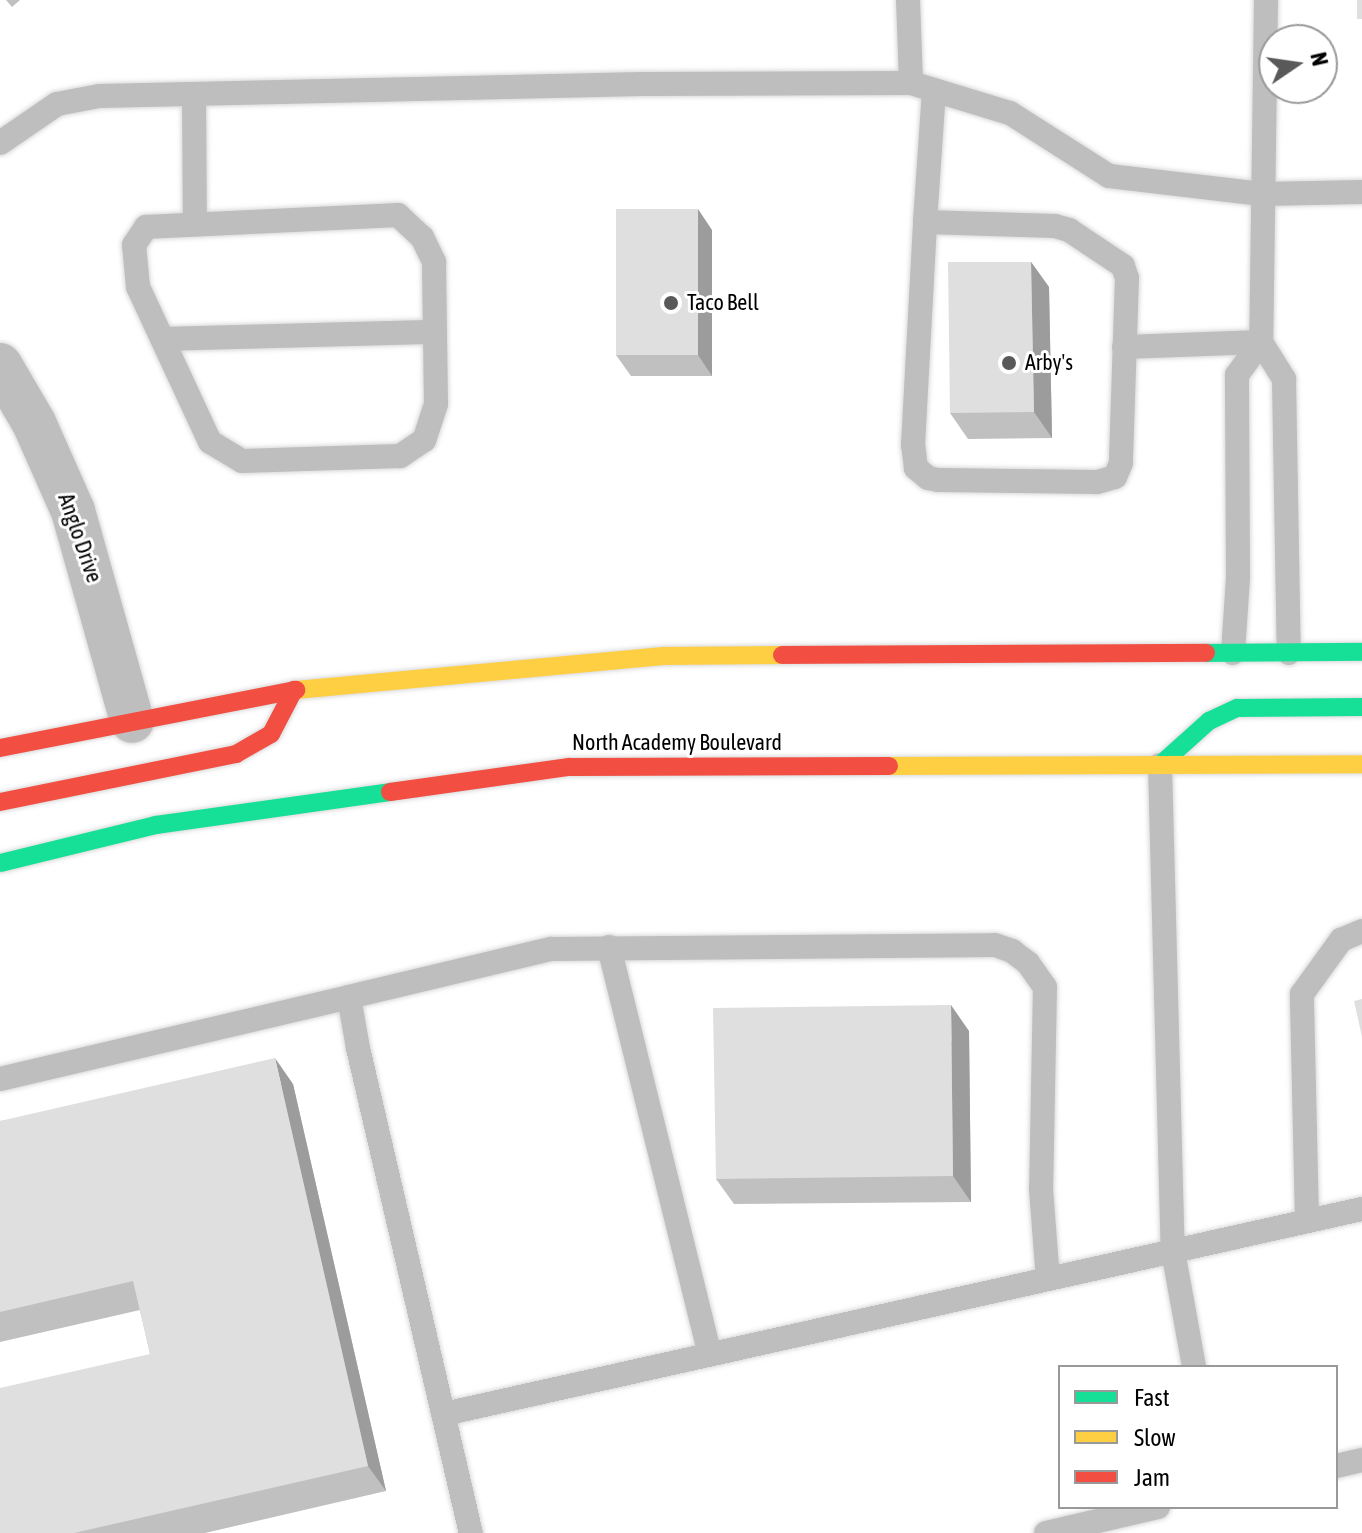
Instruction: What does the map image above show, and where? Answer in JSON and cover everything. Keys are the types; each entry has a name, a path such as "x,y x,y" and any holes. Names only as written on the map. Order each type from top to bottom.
{"main road":[{"path":"0,748 294,690 663,656 1362,652"},
{"path":"0,802 236,754 271,734 294,690"},
{"path":"1160,765 1209,721 1237,708 1362,707"},
{"name":"North Academy Boulevard","path":"0,863 156,825 569,767 1362,764"}],"street":[{"name":"Anglo Drive","path":"0,365 34,423 73,511 132,721"}],"lane":[{"path":"908,0 923,86 925,222 913,445 916,468 921,474 938,480 1097,482 1115,477 1121,463 1127,275 1118,262 1084,239 1055,226 925,222"},
{"path":"1266,0 1261,342 1284,379 1289,653"},
{"path":"0,143 38,115 75,99 194,94 923,86 1010,113 1109,176 1262,194 1362,192"},
{"path":"194,94 195,223"},
{"path":"398,215 422,237 434,262 435,332 436,404 424,440 400,456 242,461 210,442 138,287 134,245 146,227 398,215"},
{"path":"163,339 435,332"},
{"path":"1124,347 1261,342"},
{"path":"1233,653 1238,577 1237,375 1261,342"},
{"path":"1160,765 1173,1251 1194,1365"},
{"path":"1307,1221 1302,994 1341,940 1362,931"},
{"path":"0,1079 551,949 995,945 1012,951 1028,963 1045,987 1041,1189 1048,1279"},
{"path":"609,947 710,1354"},
{"path":"349,997 358,1048 471,1533"},
{"path":"444,1414 1362,1209"},
{"path":"1338,1466 1362,1460"},
{"path":"1046,1533 1149,1509"}],"building":[{"path":"1357,0 1362,0 1362,19 1357,19"},
{"name":"Taco Bell","path":"616,209 698,209 698,355 616,355"},
{"name":"Arby's","path":"948,262 1031,262 1034,412 950,413"},
{"path":"1362,999 1362,1037 1354,1001"},
{"path":"951,1005 953,1176 716,1179 713,1008"},
{"path":"275,1058 368,1466 74,1533 0,1533 0,1388 150,1354 133,1281 0,1312 0,1121"}],"traffic: fast":[{"path":"1206,653 1362,652"},
{"path":"1160,765 1209,721 1237,708 1362,707"},
{"path":"0,863 156,825 390,792"}],"traffic: slow":[{"path":"296,690 663,656 782,655"},
{"path":"889,766 1362,764"}],"traffic: jam":[{"path":"782,655 1206,653"},
{"path":"0,802 236,754 271,734 294,690"},
{"path":"0,748 296,690"},
{"path":"390,792 569,767 889,766"}],"place":[{"name":"Taco Bell","path":"671,303"},
{"name":"Arby's","path":"1009,363"}]}
